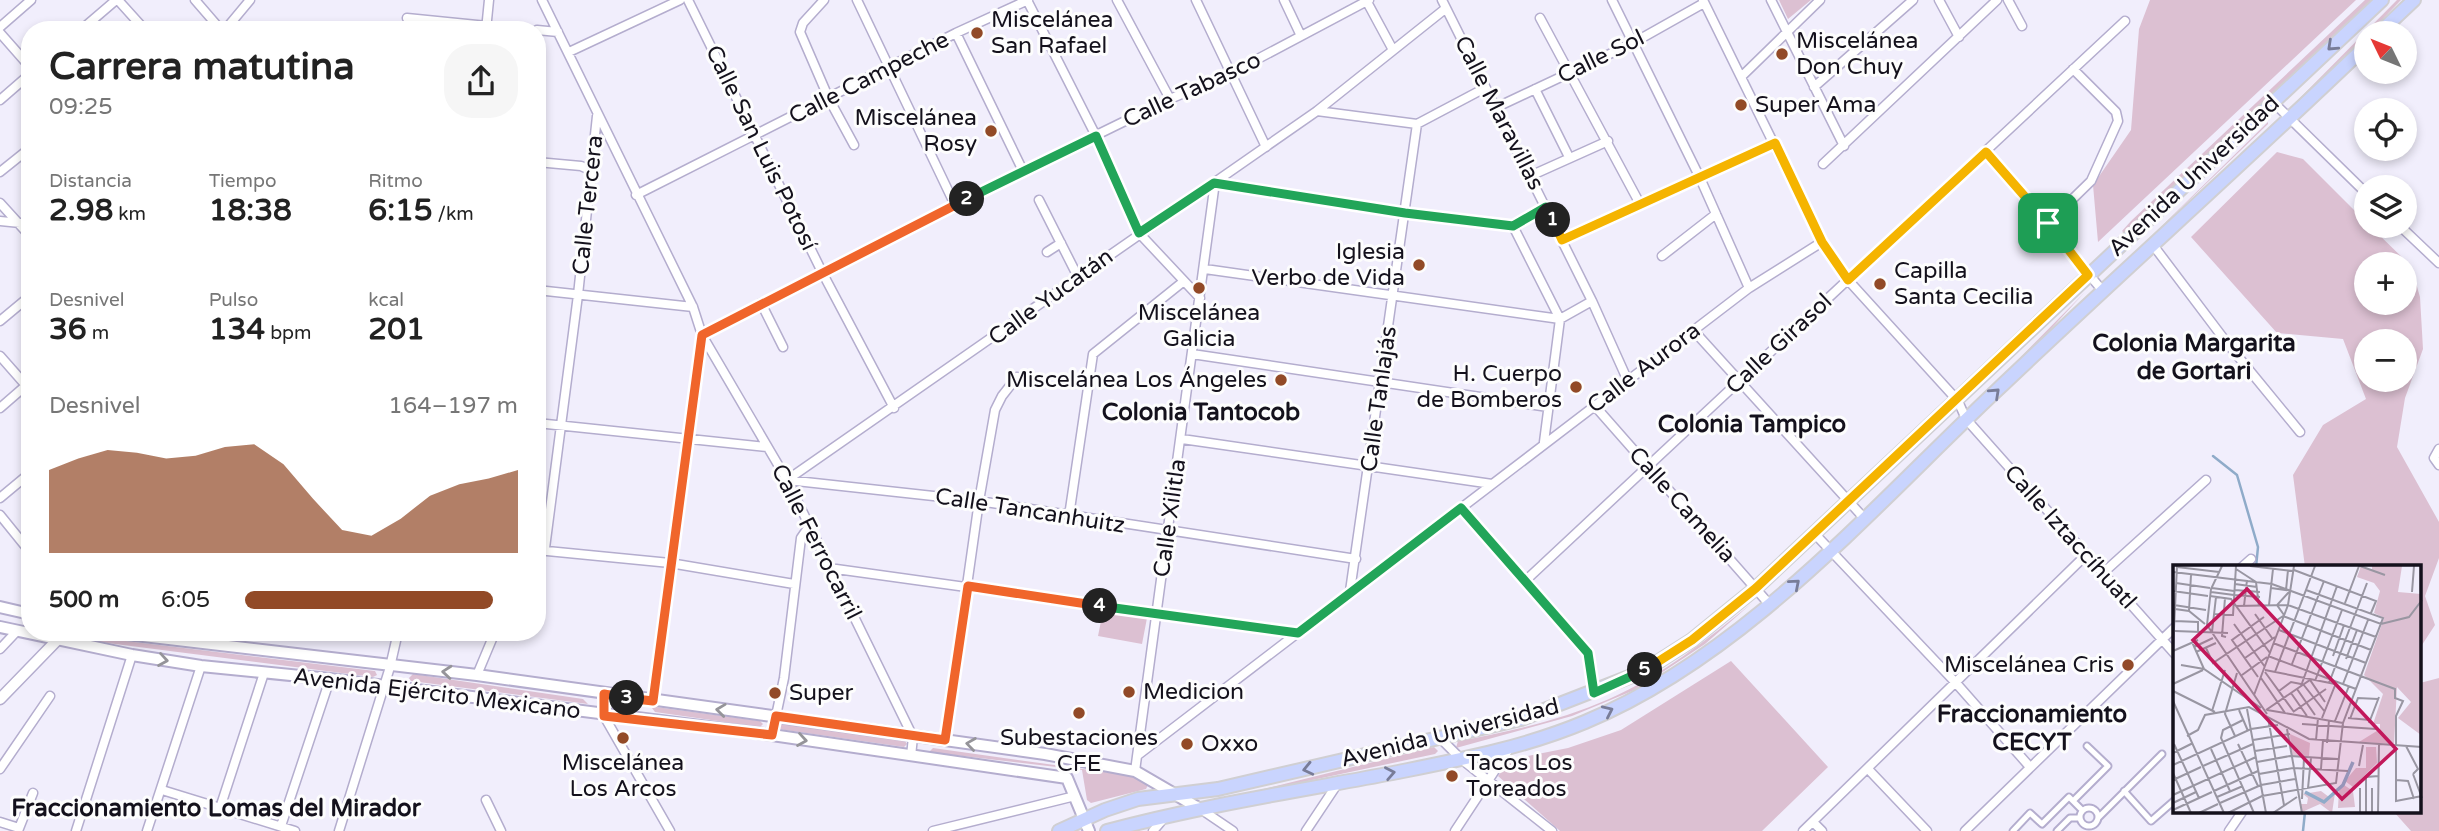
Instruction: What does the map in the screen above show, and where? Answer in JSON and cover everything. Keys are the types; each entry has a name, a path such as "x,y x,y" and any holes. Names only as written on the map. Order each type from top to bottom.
{"main road":[{"name":"Avenida Universidad","path":"1059,831 1087,825 1138,799 1218,789 1521,719 1594,693 1642,672 1682,646 1756,588 2382,0"},
{"path":"2392,21 2414,0"},
{"name":"Avenida Universidad","path":"1107,831 1167,815 1509,749 1585,722 1653,690 1710,652 1770,605 2102,290 2354,58"},
{"path":"0,607 21,612"},
{"name":"Avenida Ejército Mexicano","path":"0,627 21,631"},
{"name":"Avenida Ejército Mexicano","path":"80,641 132,655 201,666 330,679 604,716 772,735 1067,778 1087,825"},
{"name":"Avenida Ejército Mexicano","path":"195,641 271,649 390,667 477,675 776,716 1135,771 1202,810"}],"street":[{"path":"0,27 30,0"},
{"path":"92,21 117,0 137,21"},
{"path":"195,0 215,21"},
{"path":"231,21 250,0"},
{"path":"487,21 489,0"},
{"path":"542,0 692,307 702,335 653,701"},
{"path":"569,52 680,0"},
{"name":"Calle San Luis Potosí","path":"688,0 822,272 894,408"},
{"path":"824,0 800,32 829,99 854,145"},
{"path":"857,0 955,205"},
{"path":"1027,0 1096,136 1139,233 1200,299"},
{"name":"Calle Campeche","path":"636,195 756,137 956,33 1027,0"},
{"path":"1117,0 1170,99"},
{"path":"1196,0 1233,72 1266,147"},
{"path":"1284,0 1301,36"},
{"path":"1367,0 1393,50"},
{"name":"Calle Tabasco","path":"702,335 1023,171 1170,99 1233,72 1367,0"},
{"path":"1612,0 1700,178 1749,288"},
{"path":"1771,0 1844,146"},
{"path":"1741,77 1820,0"},
{"path":"1814,87 1913,0"},
{"path":"1939,0 1959,37"},
{"path":"1823,164 1997,0"},
{"path":"2008,0 2022,26"},
{"name":"Calle Sol","path":"1495,108 1633,43 1703,1"},
{"name":"Calle Iztaccíhuatl","path":"1703,1 1822,242 1848,280 1958,401 1966,419 2173,652"},
{"name":"Calle Yucatán","path":"787,480 1317,111 1393,50 1443,4"},
{"name":"Calle Maravillas","path":"1443,4 1546,207 1627,379"},
{"path":"407,18 429,21"},
{"path":"1539,18 1572,72 1640,204"},
{"name":"Calle Girasol","path":"1525,581 2125,21"},
{"path":"546,31 558,32"},
{"path":"0,33 21,57"},
{"path":"956,33 1023,171"},
{"path":"2048,223 2091,181 2118,121 2116,112 2073,69"},
{"path":"0,100 21,82"},
{"path":"1317,111 1417,124 1485,88"},
{"path":"1535,89 1569,157"},
{"path":"2273,102 2354,181"},
{"name":"Calle Tercera","path":"546,515 578,295 597,116"},
{"name":"Calle Tanlajás","path":"1350,591 1417,124"},
{"path":"1530,176 1569,157 1574,159 1608,141"},
{"path":"1562,240 1775,143"},
{"path":"1986,152 2102,290"},
{"path":"0,172 21,155"},
{"path":"546,163 581,166 592,171"},
{"path":"1214,183 1405,213 1513,226 1546,207"},
{"name":"Calle Xilitla","path":"1135,771 1205,269 1214,183"},
{"path":"1039,200 1078,277"},
{"path":"0,203 21,221"},
{"path":"1662,256 1716,214"},
{"path":"0,221 21,224"},
{"path":"1513,226 1560,319 1545,442"},
{"path":"2413,238 2439,263"},
{"name":"Calle Aurora","path":"1138,755 1627,379 1749,288 1822,242"},
{"path":"1046,253 1061,243"},
{"path":"2153,245 2227,343 2300,432"},
{"path":"1205,269 1560,319 1592,301"},
{"path":"1069,516 1093,354 1184,281"},
{"name":"Calle Tercera","path":"546,291 692,307"},
{"path":"761,303 783,347"},
{"path":"0,321 21,304"},
{"path":"1694,331 1863,517"},
{"name":"Calle Ferrocarril","path":"702,335 787,480 913,737"},
{"path":"1192,354 1548,407"},
{"path":"0,356 21,378"},
{"path":"945,740 979,501 995,410 1017,377"},
{"path":"0,408 21,392"},
{"name":"Calle Camelia","path":"1594,405 1770,605"},
{"path":"546,424 687,441 767,447"},
{"path":"1182,439 1370,464 1492,484"},
{"path":"2439,449 2434,458 2439,465"},
{"path":"0,498 21,480"},
{"name":"Calle Tancanhuitz","path":"787,480 979,501 1356,559"},
{"path":"2102,574 2206,481"},
{"path":"1461,508 1588,653 1594,693"},
{"path":"0,515 21,541"},
{"path":"772,735 801,538 810,525"},
{"path":"1813,532 1956,683 2030,767"},
{"path":"546,550 670,563 794,584"},
{"path":"1803,831 2086,555"},
{"path":"2244,565 2251,559"},
{"path":"829,568 1298,633"},
{"path":"1965,831 2173,629"},
{"path":"0,649 17,631"},
{"path":"0,699 56,641"},
{"path":"340,831 396,641"},
{"path":"477,675 491,641"},
{"path":"76,831 132,655"},
{"path":"147,831 201,666"},
{"path":"220,808 264,673"},
{"path":"281,826 330,679"},
{"path":"604,694 604,716 670,831"},
{"path":"0,769 50,696"},
{"path":"911,756 913,737"},
{"path":"1441,739 1461,759 1552,831"},
{"path":"2073,801 2108,766 2087,746"},
{"path":"1455,831 1509,749"},
{"path":"2099,817 2096,810 2089,807 2082,810 2079,817 2082,824 2089,829 2096,824 2099,817 2162,754"},
{"path":"1868,769 1927,831"},
{"path":"1306,831 1338,783"},
{"path":"162,790 295,831"},
{"path":"2124,792 2151,821 2173,802"},
{"path":"0,822 18,830 33,793"},
{"path":"933,831 1075,796"},
{"path":"2013,831 2029,813 2042,824 2068,797 2082,810"},
{"path":"486,800 500,831"},
{"path":"1202,810 1233,831"},
{"path":"2229,831 2241,814"},
{"path":"1153,831 1167,815"},
{"path":"2057,831 2070,818 2079,817"},
{"path":"1814,822 1822,831"}],"shaded area":[{"path":"1779,0 1811,0 1788,19"},
{"path":"2150,0 2356,0 2098,242 2093,185 2131,130 2139,29"},
{"path":"2365,0 2373,0 2124,233 2122,231 2131,221"},
{"path":"2397,0 2401,0 2381,21 2376,21"},
{"path":"2354,43 2354,49 2290,108"},
{"path":"2268,122 2268,124 2126,261"},
{"path":"2277,152 2303,159 2354,210 2354,238 2382,238 2397,252 2354,252 2354,315 2417,315 2417,287 2423,349 2417,365 2417,329 2354,329 2354,368 2343,339 2277,333 2191,237"},
{"path":"2085,292 2024,358 1979,399"},
{"path":"2363,392 2407,392 2397,447 2439,522 2439,558 2425,596 2435,625 2422,645 2422,565 2305,565 2293,475 2323,425 2366,399"},
{"path":"1752,603 1705,644 1637,689 1572,716 1456,748 1458,741 1554,719 1628,690 1684,656"},
{"path":"1103,611 1147,618 1142,644 1098,636"},
{"path":"92,641 126,641 375,671 377,675 373,677"},
{"path":"1731,661 1828,767 1762,831 1560,831 1498,776 1512,759 1568,748 1621,730"},
{"path":"413,674 583,699 588,704 411,681 409,678"},
{"path":"2439,678 2439,831 2411,831 2396,814 2422,814 2422,682"},
{"path":"652,708 760,721 763,724 760,727 655,712"},
{"path":"782,724 905,741 907,744 904,747 778,729"},
{"path":"1434,747 1438,751 1435,754 1223,799"},
{"path":"933,748 1140,777 1148,785 1146,789 1091,803 1087,800 1082,770 929,752"}],"waterway":[{"path":"2213,456 2237,475 2258,547 2256,565"},
{"path":"2303,831 2305,814"}],"place":[{"name":"Miscelánea San Rafael","path":"977,33"},
{"name":"Miscelánea Don Chuy","path":"1782,54"},
{"name":"Super Ama","path":"1741,105"},
{"name":"Miscelánea Rosy","path":"991,131"},
{"name":"Iglesia Verbo de Vida","path":"1419,265"},
{"name":"Capilla Santa Cecilia","path":"1880,284"},
{"name":"Miscelánea Galicia","path":"1199,288"},
{"name":"Miscelánea Los Ángeles","path":"1281,380"},
{"name":"H. Cuerpo de Bomberos","path":"1576,387"},
{"name":"Miscelánea Cris","path":"2128,665"},
{"name":"Medicion","path":"1129,692"},
{"name":"Super","path":"775,693"},
{"name":"Subestaciones CFE","path":"1079,713"},
{"name":"Miscelánea Los Arcos","path":"623,738"},
{"name":"Oxxo","path":"1187,744"},
{"name":"Tacos Los Toreados","path":"1452,776"}],"district":[{"name":"Colonia Margarita de Gortari","path":"2194,357"},
{"name":"Colonia Tantocob","path":"1201,412"},
{"name":"Colonia Tampico","path":"1752,424"},
{"name":"Fraccionamiento CECYT","path":"2032,728"},
{"name":"Fraccionamiento Lomas del Mirador","path":"216,808"}],"route":[{"path":"1096,136 1139,233 1214,183 1405,213 1513,226 1546,207 1562,240 1775,143 1822,242 1848,280 1986,152 2048,223 2088,275 1958,401 1756,588 1692,640 1642,672 1594,693 1588,653 1461,508 1298,633 968,586 945,740 776,716 772,735 604,716 604,694 653,701 702,335 822,272 1096,136"}]}
